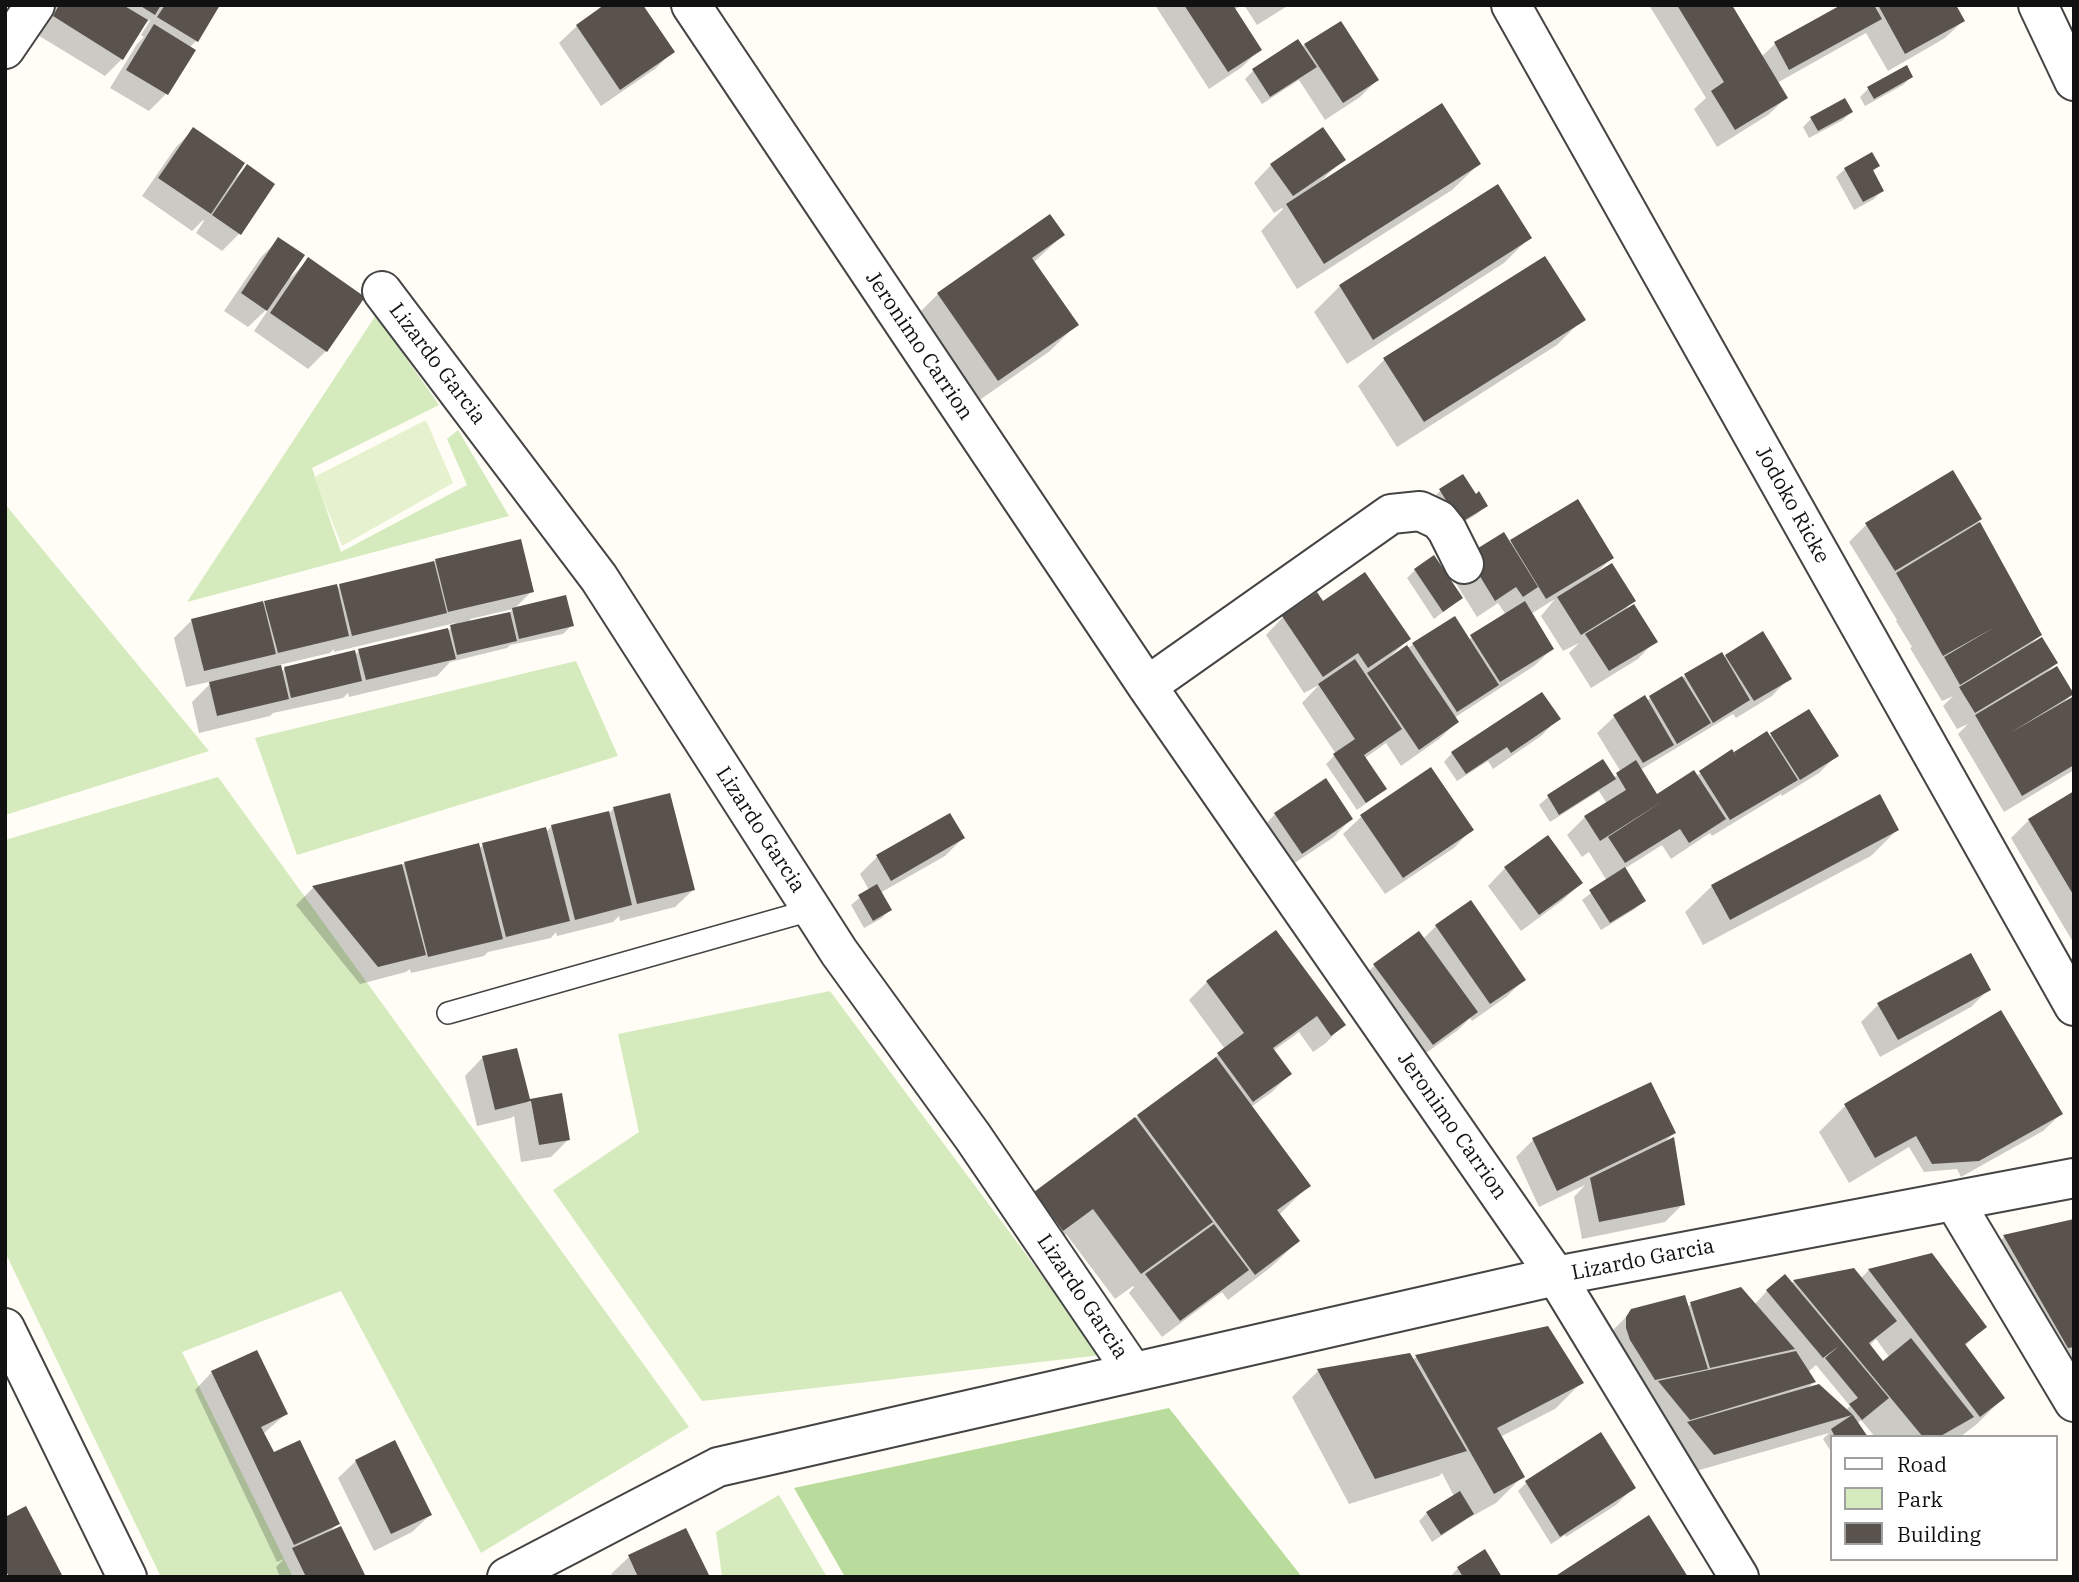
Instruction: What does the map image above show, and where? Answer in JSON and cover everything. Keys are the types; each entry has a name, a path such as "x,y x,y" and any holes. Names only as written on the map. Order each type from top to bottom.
{"street":[{"name":"Jeronimo Carrion","path":"691,5 1147,686 1556,1276 1739,1577"},
{"name":"Jodoko Ricke","path":"1511,5 2074,1006"},
{"path":"2038,5 2074,81"},
{"name":"Lizardo Garcia","path":"382,291 599,578 811,910 973,1137 1133,1372"},
{"path":"1147,686 1391,514 1420,511 1439,520 1464,564"},
{"name":"Lizardo Garcia","path":"508,1577 718,1467 1556,1276 2074,1178"},
{"path":"1954,1201 2074,1402"},
{"path":"5,1328 127,1577"}],"lane":[{"path":"448,1013 811,910"}],"green space":[{"path":"376,315 439,405 312,468 341,552 467,485 447,439 458,430 509,516 187,602"},
{"path":"426,420 453,483 342,546 314,477"},
{"path":"5,504 209,751 5,815"},
{"path":"576,661 618,756 297,855 255,738"},
{"path":"218,777 689,1427 481,1553 341,1291 182,1352 293,1577 161,1577 5,1252 5,840"},
{"path":"830,991 1101,1355 702,1401 553,1190 639,1132 618,1034"},
{"path":"1169,1408 1302,1577 845,1577 794,1488"},
{"path":"779,1495 827,1577 722,1577 716,1532"}],"building":[{"path":"59,5 123,5 148,20 123,60 53,16"},
{"path":"139,5 161,5 155,15"},
{"path":"165,5 220,5 198,42 157,17"},
{"path":"604,5 643,5 675,52 620,90 576,25"},
{"path":"1184,5 1233,5 1262,50 1228,72"},
{"path":"1677,5 1732,5 1788,98 1735,130 1711,91 1724,82"},
{"path":"1841,5 1874,5 1882,19 1789,70 1774,42"},
{"path":"1878,5 1956,5 1965,21 1905,54"},
{"path":"1341,21 1379,80 1343,103 1304,44"},
{"path":"154,24 196,50 168,95 126,70"},
{"path":"1298,39 1317,67 1270,97 1252,69"},
{"path":"1907,65 1913,77 1874,99 1867,87"},
{"path":"1845,98 1853,112 1818,131 1810,117"},
{"path":"1442,103 1481,164 1324,264 1286,204"},
{"path":"193,127 245,163 211,214 158,178"},
{"path":"1323,127 1346,160 1293,196 1270,164"},
{"path":"1872,152 1880,166 1873,170 1884,191 1863,202 1844,168"},
{"path":"247,164 275,184 241,235 212,215"},
{"path":"1498,184 1532,238 1373,340 1339,285"},
{"path":"1050,214 1065,235 1032,258 1079,325 998,381 937,293"},
{"path":"278,237 305,255 267,311 241,293"},
{"path":"1545,256 1586,320 1424,422 1383,358"},
{"path":"308,257 365,297 327,352 270,313"},
{"path":"1953,470 1982,519 1895,571 1865,523"},
{"path":"1463,474 1476,494 1479,491 1488,506 1460,523 1439,489"},
{"path":"1578,499 1614,558 1546,599 1510,540"},
{"path":"1980,522 2042,635 1960,685 1944,657 1995,627 1943,656 1896,573"},
{"path":"1504,532 1538,587 1523,597 1516,587 1495,601 1467,555"},
{"path":"521,539 534,592 448,612 435,559"},
{"path":"1434,555 1463,598 1443,612 1414,569"},
{"path":"434,561 447,613 352,636 339,584"},
{"path":"1612,563 1636,601 1581,635 1557,597"},
{"path":"1365,572 1411,639 1368,668 1358,653 1323,677 1282,616 1317,592 1323,601"},
{"path":"337,584 349,636 278,653 264,601"},
{"path":"566,595 574,626 519,639 512,608"},
{"path":"263,601 276,654 204,671 191,619"},
{"path":"1525,601 1554,649 1500,682 1470,635"},
{"path":"1634,604 1658,642 1609,671 1585,634"},
{"path":"510,612 517,641 457,655 450,625"},
{"path":"1455,616 1499,685 1457,712 1412,643"},
{"path":"448,628 456,659 366,680 358,649"},
{"path":"1763,631 1792,679 1754,701 1725,655"},
{"path":"2042,637 2058,663 1975,713 1959,687"},
{"path":"1407,645 1459,722 1419,750 1367,673"},
{"path":"355,650 362,681 291,698 284,667"},
{"path":"1722,652 1750,700 1713,723 1684,674"},
{"path":"1355,659 1402,729 1364,755 1387,789 1366,803 1333,754 1355,739 1318,684"},
{"path":"281,665 289,699 217,716 209,682"},
{"path":"2057,666 2074,694 2010,733 2074,696 2074,765 2022,796 1975,715"},
{"path":"1682,676 1711,723 1677,744 1649,696"},
{"path":"1542,692 1561,719 1511,753 1507,747 1466,774 1451,752"},
{"path":"1645,695 1674,745 1643,763 1613,715"},
{"path":"1809,709 1839,756 1800,780 1770,733"},
{"path":"1767,731 1798,780 1730,820 1699,771 1732,749 1737,758 1734,752"},
{"path":"1603,759 1616,779 1559,815 1547,795"},
{"path":"1636,760 1657,794 1694,770 1726,819 1689,843 1680,829 1625,863 1608,837 1663,801 1600,841 1584,816 1626,790 1616,773"},
{"path":"1431,767 1474,830 1403,878 1360,815"},
{"path":"1326,778 1353,819 1302,854 1274,813"},
{"path":"2074,791 2074,896 2028,819"},
{"path":"670,793 695,890 637,904 613,807"},
{"path":"1880,794 1899,830 1730,920 1711,885"},
{"path":"609,811 632,905 575,920 551,825"},
{"path":"950,813 965,838 891,881 876,855"},
{"path":"546,827 570,921 506,937 482,843"},
{"path":"1548,835 1583,883 1539,915 1504,867"},
{"path":"479,843 503,939 428,957 404,862"},
{"path":"402,864 426,955 378,967 312,886"},
{"path":"1625,867 1646,901 1610,923 1589,890"},
{"path":"877,884 892,910 873,921 858,895"},
{"path":"1471,900 1526,980 1490,1004 1435,925"},
{"path":"1276,930 1346,1025 1331,1036 1317,1016 1273,1048 1292,1074 1253,1102 1217,1053 1244,1033 1206,981"},
{"path":"1419,931 1478,1012 1433,1045 1373,964"},
{"path":"1971,953 1991,990 1898,1040 1877,1003"},
{"path":"2001,1010 2063,1114 1979,1161 1932,1164 1916,1136 1875,1158 1844,1104"},
{"path":"517,1048 530,1099 562,1093 570,1140 539,1145 531,1101 495,1110 482,1056"},
{"path":"1216,1057 1311,1186 1277,1210 1300,1241 1255,1275 1137,1115"},
{"path":"1651,1082 1676,1133 1557,1191 1532,1138"},
{"path":"1135,1117 1213,1222 1141,1274 1093,1209 1063,1231 1034,1192"},
{"path":"1674,1137 1685,1205 1599,1222 1590,1178"},
{"path":"2074,1219 2074,1347 2068,1348 2003,1235"},
{"path":"1214,1224 1249,1270 1180,1321 1145,1274"},
{"path":"1932,1253 1987,1327 1965,1344 2005,1398 1980,1417 1868,1269"},
{"path":"1854,1268 1897,1321 1869,1343 1883,1361 1911,1338 1974,1417 1942,1435 1921,1435 1793,1280"},
{"path":"1785,1274 1889,1398 1862,1420 1849,1404 1858,1398 1825,1358 1839,1346 1823,1358 1766,1290"},
{"path":"1741,1287 1795,1349 1710,1368 1690,1302"},
{"path":"1685,1295 1708,1369 1655,1380 1630,1340 1626,1317 1631,1309"},
{"path":"1548,1326 1584,1383 1497,1428 1525,1477 1494,1494 1415,1355"},
{"path":"257,1350 288,1414 261,1427 274,1452 300,1440 340,1524 294,1545 211,1371"},
{"path":"1796,1351 1816,1382 1690,1420 1658,1381"},
{"path":"1410,1353 1467,1451 1375,1479 1317,1369"},
{"path":"1819,1384 1853,1415 1867,1435 1834,1435 1831,1429 1852,1415 1714,1455 1687,1422"},
{"path":"1601,1432 1636,1488 1560,1537 1525,1481"},
{"path":"395,1440 432,1515 391,1534 355,1460"},
{"path":"1460,1491 1474,1514 1441,1535 1426,1512"},
{"path":"26,1506 63,1577 9,1577 5,1569 5,1517"},
{"path":"1649,1515 1688,1577 1554,1577"},
{"path":"341,1526 366,1577 306,1577 292,1548"},
{"path":"686,1528 710,1577 638,1577 628,1555"},
{"path":"1485,1549 1502,1577 1463,1577 1457,1567"}]}
